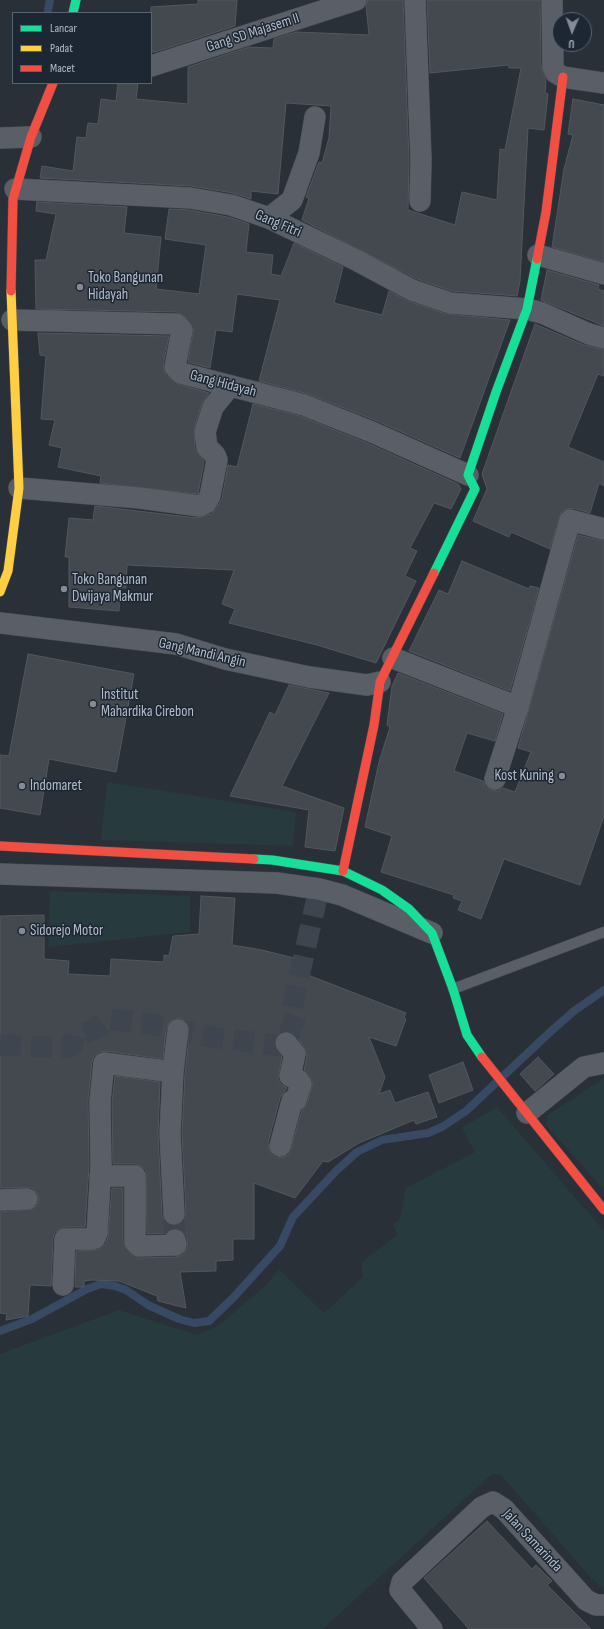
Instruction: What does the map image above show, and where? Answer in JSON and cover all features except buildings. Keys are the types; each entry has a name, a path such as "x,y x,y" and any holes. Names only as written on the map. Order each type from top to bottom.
{"street":[{"path":"73,12 76,0"},
{"name":"Gang SD Majasem II","path":"152,66 356,0"},
{"path":"415,0 421,160 420,201"},
{"path":"552,0 553,67 556,73 563,77 604,83"},
{"path":"343,871 374,725 380,682 475,489 468,475 496,392 527,310 546,212 563,77"},
{"path":"0,592 10,560 19,488 10,279 15,189 31,137 53,84"},
{"path":"269,218 292,200 309,153 315,117"},
{"path":"0,138 31,137"},
{"name":"Gang Fitri","path":"15,189 190,198 231,205 269,218 356,260 412,290 450,303 527,310 542,313 589,334 604,338"},
{"path":"538,255 604,274"},
{"name":"Gang Hidayah","path":"12,320 176,324 182,330 175,367 181,373 304,405 372,432 468,475"},
{"path":"19,488 140,498 199,506 206,503 210,496 217,460 215,455 207,447 205,432 213,407 230,386"},
{"path":"495,779 518,708 570,520 604,529"},
{"name":"Gang Mandi Angin","path":"0,623 176,644 225,659 310,677 367,685 380,682"},
{"path":"393,658 518,708"},
{"path":"0,846 264,860 343,871 382,890 409,909 432,933 453,989 467,1035 487,1065 604,1210"},
{"path":"0,874 277,882 319,889 342,895 432,933"},
{"path":"174,1214 170,1133 173,1072 178,1030"},
{"path":"280,1146 292,1101 296,1100 301,1084 298,1080 290,1076 295,1054 286,1043"},
{"path":"63,1285 65,1239 95,1238 97,1233 100,1176 100,1101 104,1063 173,1072"},
{"path":"527,1113 584,1067 604,1063"},
{"path":"100,1176 135,1176 135,1242 139,1246 176,1245 175,1240"},
{"path":"0,1200 27,1199"},
{"name":"Jalan Samarinda","path":"432,1629 400,1590 402,1582 482,1507 493,1502 504,1509 586,1600 596,1605 604,1605"}],"lane":[{"path":"453,989 604,932"}],"green space":[{"path":"107,782 296,812 293,846 101,840"},
{"path":"50,891 190,896 190,932 48,947"},
{"path":"604,1078 604,1190 546,1125 548,1115"},
{"path":"497,1107 604,1231 604,1589 592,1579 501,1475 493,1473 323,1629 0,1629 0,1354 119,1310 197,1335 218,1326 266,1285 279,1269 324,1313 363,1277 361,1263 397,1235 393,1224 400,1219 406,1188 475,1152 462,1128"}],"waterway":[{"path":"48,10 50,0"},
{"path":"0,1331 32,1319 87,1289 101,1284 115,1286 126,1290 148,1305 179,1319 194,1323 209,1321 233,1298 280,1246 293,1217 336,1171 357,1152 382,1140 428,1133 442,1127 466,1111 574,1011 604,990"}],"tunnel":[{"path":"0,1045 68,1048 73,1044 75,1035 95,1029 108,1019 152,1024 210,1037 282,1046 286,1043 296,1015 292,1007 319,889"},
{"path":"174,1214 175,1240"}],"traffic: fast":[{"path":"73,12 76,0"},
{"path":"434,573 475,489 468,475 496,392 527,309 537,259"},
{"path":"254,859 272,860 343,871 382,890 409,909 432,933 453,989 467,1035 482,1057"}],"traffic: slow":[{"path":"0,592 8,571 19,488 11,291"}],"traffic: jam":[{"path":"537,259 546,212 563,77"},
{"path":"11,291 13,199 31,137 53,84"},
{"path":"343,871 374,725 380,682 434,573"},
{"path":"0,846 254,859"},
{"path":"482,1057 604,1210"}],"place":[{"name":"Toko Bangunan Hidayah","path":"80,287"},
{"name":"Toko Bangunan Dwijaya Makmur","path":"64,589"},
{"name":"Institut Mahardika Cirebon","path":"93,704"},
{"name":"Kost Kuning","path":"562,776"},
{"name":"Indomaret","path":"22,786"},
{"name":"Sidorejo Motor","path":"22,931"}]}
